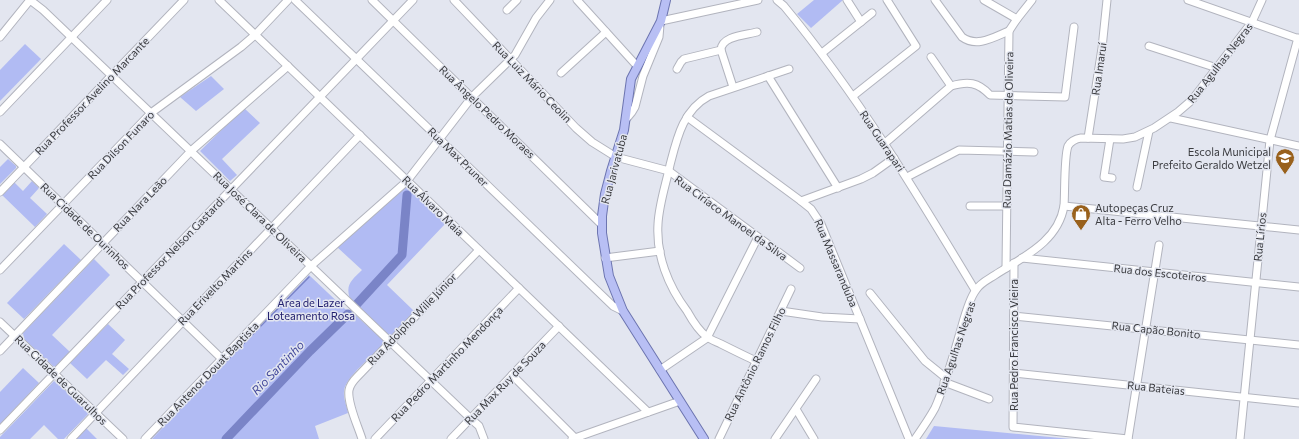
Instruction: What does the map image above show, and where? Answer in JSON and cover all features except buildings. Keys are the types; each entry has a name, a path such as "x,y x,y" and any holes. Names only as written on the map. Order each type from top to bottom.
{"main road":[{"name":"Rua Jarivatuba","path":"666,0 661,23 637,66 630,86 627,118 605,194 601,224 605,258 612,285 623,311 704,439"}],"street":[{"path":"0,37 30,0"},
{"name":"Rua José Clara de Oliveira","path":"30,0 47,13 479,426 484,439"},
{"path":"0,112 107,0"},
{"name":"Rua Professor Avelino Marcante","path":"0,192 184,0"},
{"name":"Rua Álvaro Maia","path":"219,0 648,412"},
{"name":"Rua Dilson Funaro","path":"0,270 151,113 230,56 255,35 288,0"},
{"name":"Rua Max Pruner","path":"295,0 613,306 623,311"},
{"name":"Rua Ângelo Pedro Moraes","path":"372,0 601,224"},
{"name":"Rua Professor Nelson Gastardi","path":"0,430 413,0"},
{"name":"Rua Luiz Mário Ceolin","path":"454,0 584,135 616,157"},
{"path":"507,10 517,0"},
{"name":"Rua Antenor Douat Baptista","path":"145,439 311,266 407,181 472,97 511,60 519,49 536,18 550,0"},
{"path":"577,0 637,66"},
{"path":"627,118 635,107 643,76 659,37 661,23 758,0"},
{"name":"Rua Guarapari","path":"777,0 784,6 822,52 853,96 907,177 975,290"},
{"path":"847,0 861,22"},
{"path":"853,96 916,46 887,0"},
{"path":"935,0 962,37 966,40 978,42 1009,31 1032,0"},
{"path":"984,0 1017,19"},
{"name":"Rua Imaruí","path":"1088,138 1102,48 1107,0"},
{"path":"1188,0 1298,38"},
{"name":"Rua Agulhas Negras","path":"915,439 934,409 975,290 985,281 1044,243 1054,232 1063,214 1067,151 1071,142 1076,139 1088,138 1110,139 1135,137 1149,131 1171,118 1192,100 1217,68 1252,22 1262,0"},
{"path":"822,52 872,13"},
{"path":"884,144 951,86 969,83 980,86 990,95 1065,97 1074,27"},
{"name":"Rua Damázio Matias de Oliveira","path":"1006,268 1009,31"},
{"path":"561,73 606,32"},
{"path":"734,87 721,50 722,43 757,32"},
{"name":"Rua Lírios","path":"1240,439 1270,140 1298,38"},
{"path":"1149,46 1217,68"},
{"path":"677,69 684,59 721,50"},
{"path":"931,57 951,86"},
{"name":"Rua Nara Leão","path":"0,351 191,151 288,66"},
{"path":"756,361 707,338 676,296 668,280 660,251 658,217 678,136 687,117 696,105 705,98 789,69"},
{"path":"768,76 838,188"},
{"name":"Rua Massaranduba","path":"687,117 811,209 821,224 909,439"},
{"path":"1171,118 1299,146"},
{"path":"1137,187 1149,131"},
{"name":"Rua Erivelto Martins","path":"71,439 360,135"},
{"path":"1110,139 1104,177 1112,178"},
{"name":"Rua Cidade de Ourinhos","path":"0,144 222,359"},
{"path":"907,177 958,150 1034,152"},
{"name":"Rua Ciríaco Manoel da Silva","path":"616,157 669,172 800,268"},
{"path":"801,201 867,176 894,158"},
{"path":"970,206 1007,206"},
{"path":"1064,206 1299,230"},
{"path":"660,370 707,338 758,237"},
{"path":"1128,439 1159,245"},
{"name":"Rua Adolpho Wille Júnior","path":"362,439 348,391 353,380 479,250"},
{"path":"605,258 660,251"},
{"name":"Rua dos Escoteiros","path":"1022,258 1299,287"},
{"name":"Rua Pedro Francisco Vieira","path":"1014,263 1014,427 1128,439"},
{"name":"Rua Pedro Martinho Mendonça","path":"375,439 519,288"},
{"name":"Rua Antônio Ramos Filho","path":"719,439 792,289"},
{"path":"870,293 925,361 945,380 989,399"},
{"path":"781,311 822,317 860,319"},
{"name":"Rua Capão Bonito","path":"1014,316 1299,345"},
{"name":"Rua Cidade de Guarulhos","path":"0,322 123,439"},
{"name":"Rua Max Ruy de Souza","path":"451,439 559,326"},
{"name":"Rua Bateias","path":"1014,374 1299,402"},
{"path":"512,375 573,438 680,401"},
{"path":"775,439 816,379"},
{"path":"796,408 814,439"}],"green space":[{"path":"814,0 843,0 811,28 797,14"},
{"path":"25,44 41,59 0,101 0,70"},
{"path":"211,76 224,89 196,111 180,97"},
{"path":"244,108 260,123 222,159 237,175 230,181 200,151"},
{"path":"8,159 16,166 16,168 0,184 0,167"},
{"path":"13,181 23,191 32,181 39,188 30,198 47,214 35,227 1,194"},
{"path":"403,188 411,190 445,224 387,285 414,311 392,335 389,336 350,299 348,290 350,283 362,270 337,247"},
{"path":"64,244 81,260 24,319 7,303"},
{"path":"94,259 110,275 52,335 70,352 54,367 24,339 23,333"},
{"name":"Área de Lazer Loteamento Rosa","path":"309,275 345,309 351,311 384,341 384,344 354,373 346,385 344,397 348,413 315,426 319,439 152,439"},
{"path":"108,324 125,340 112,354 129,369 123,375 106,360 87,379 70,363"},
{"path":"23,368 39,383 0,424 0,392"},
{"path":"54,381 88,410 89,413 64,439 58,439 44,425 30,439 0,439 0,437"},
{"path":"934,426 1071,439 926,439"},
{"path":"85,427 97,439 74,439"}],"waterway":[{"name":"Rio Santinho","path":"356,305 402,255 407,195"},
{"path":"150,439 309,277"},
{"name":"Rio Santinho","path":"226,439 310,351 348,314"}],"place":[{"name":"Escola Municipal Prefeito Geraldo Wetzel","path":"1285,175"},
{"name":"Autopeças Cruz Alta - Ferro Velho","path":"1081,231"}]}
